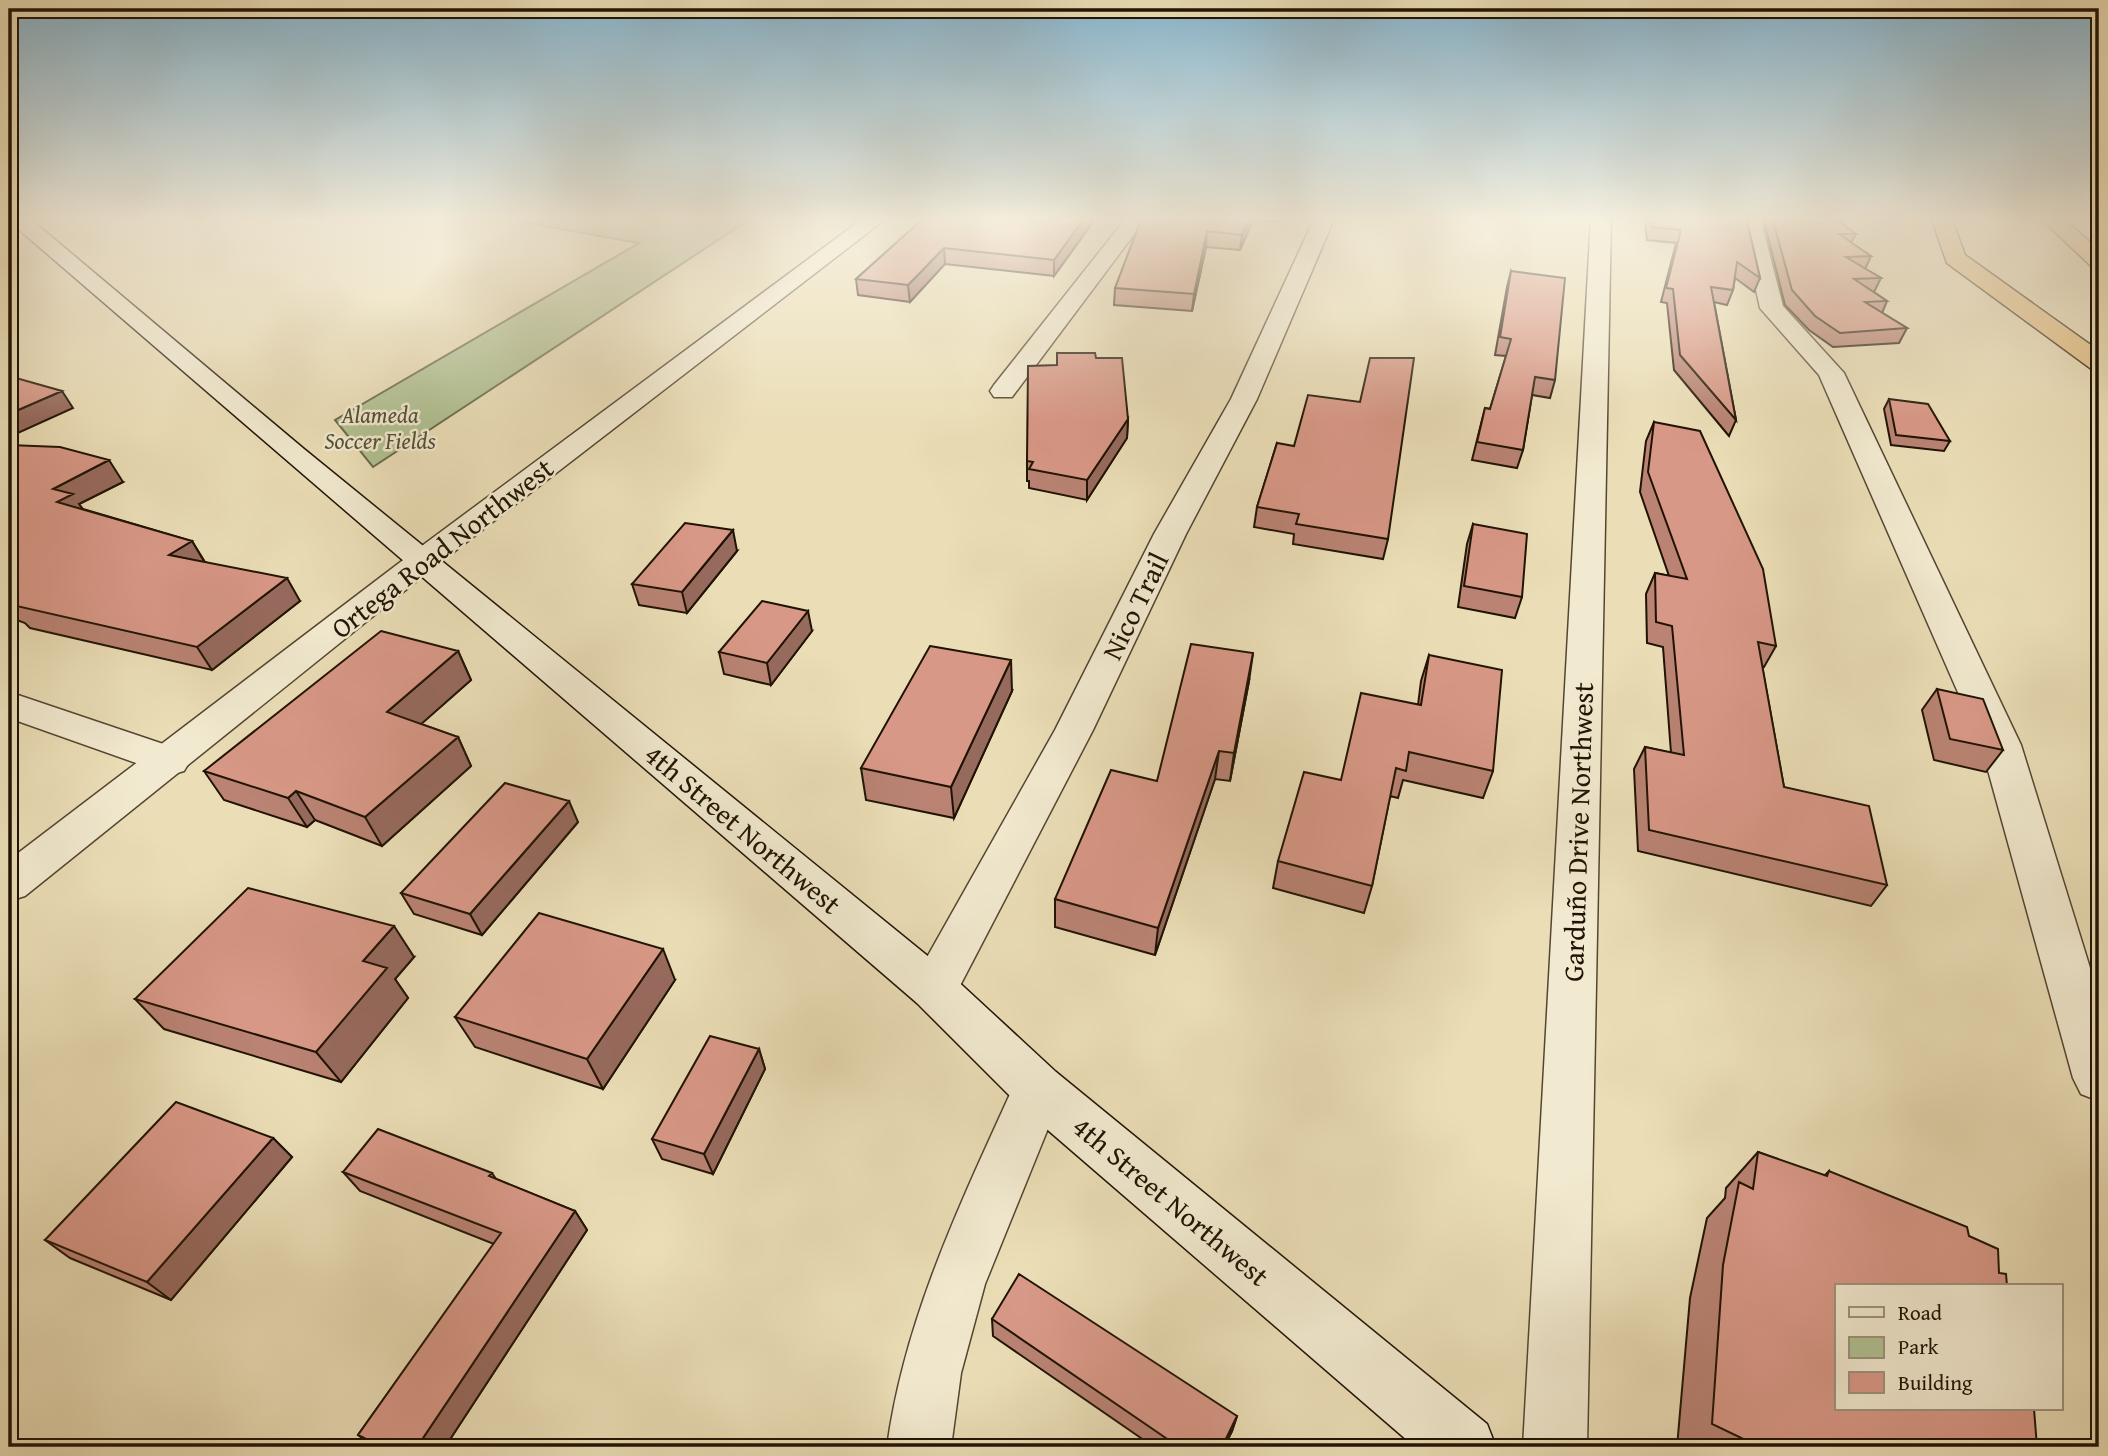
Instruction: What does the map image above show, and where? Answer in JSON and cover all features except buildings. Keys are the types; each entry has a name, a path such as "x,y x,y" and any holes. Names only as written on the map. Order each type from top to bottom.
{"highway":[{"path":"1992,285 2099,363"}],"street":[{"name":"4th Street Northwest","path":"96,285 934,989 1038,1089 1464,1447"},
{"name":"Ortega Road Northwest","path":"9,884 170,761 422,561 788,285"},
{"path":"1003,391 1085,285"},
{"name":"Nico Trail","path":"934,989 1074,730 1170,534 1244,399 1295,285"},
{"name":"Garduño Drive Northwest","path":"1555,1447 1598,285"},
{"path":"1766,285 1772,308 1830,373 2001,745 2099,1077"},
{"path":"9,704 170,761"},
{"path":"919,1447 930,1373 956,1284 1038,1089"}],"green space":[{"name":"Alameda Soccer Fields","path":"567,285 650,285 373,467 335,420"}]}
